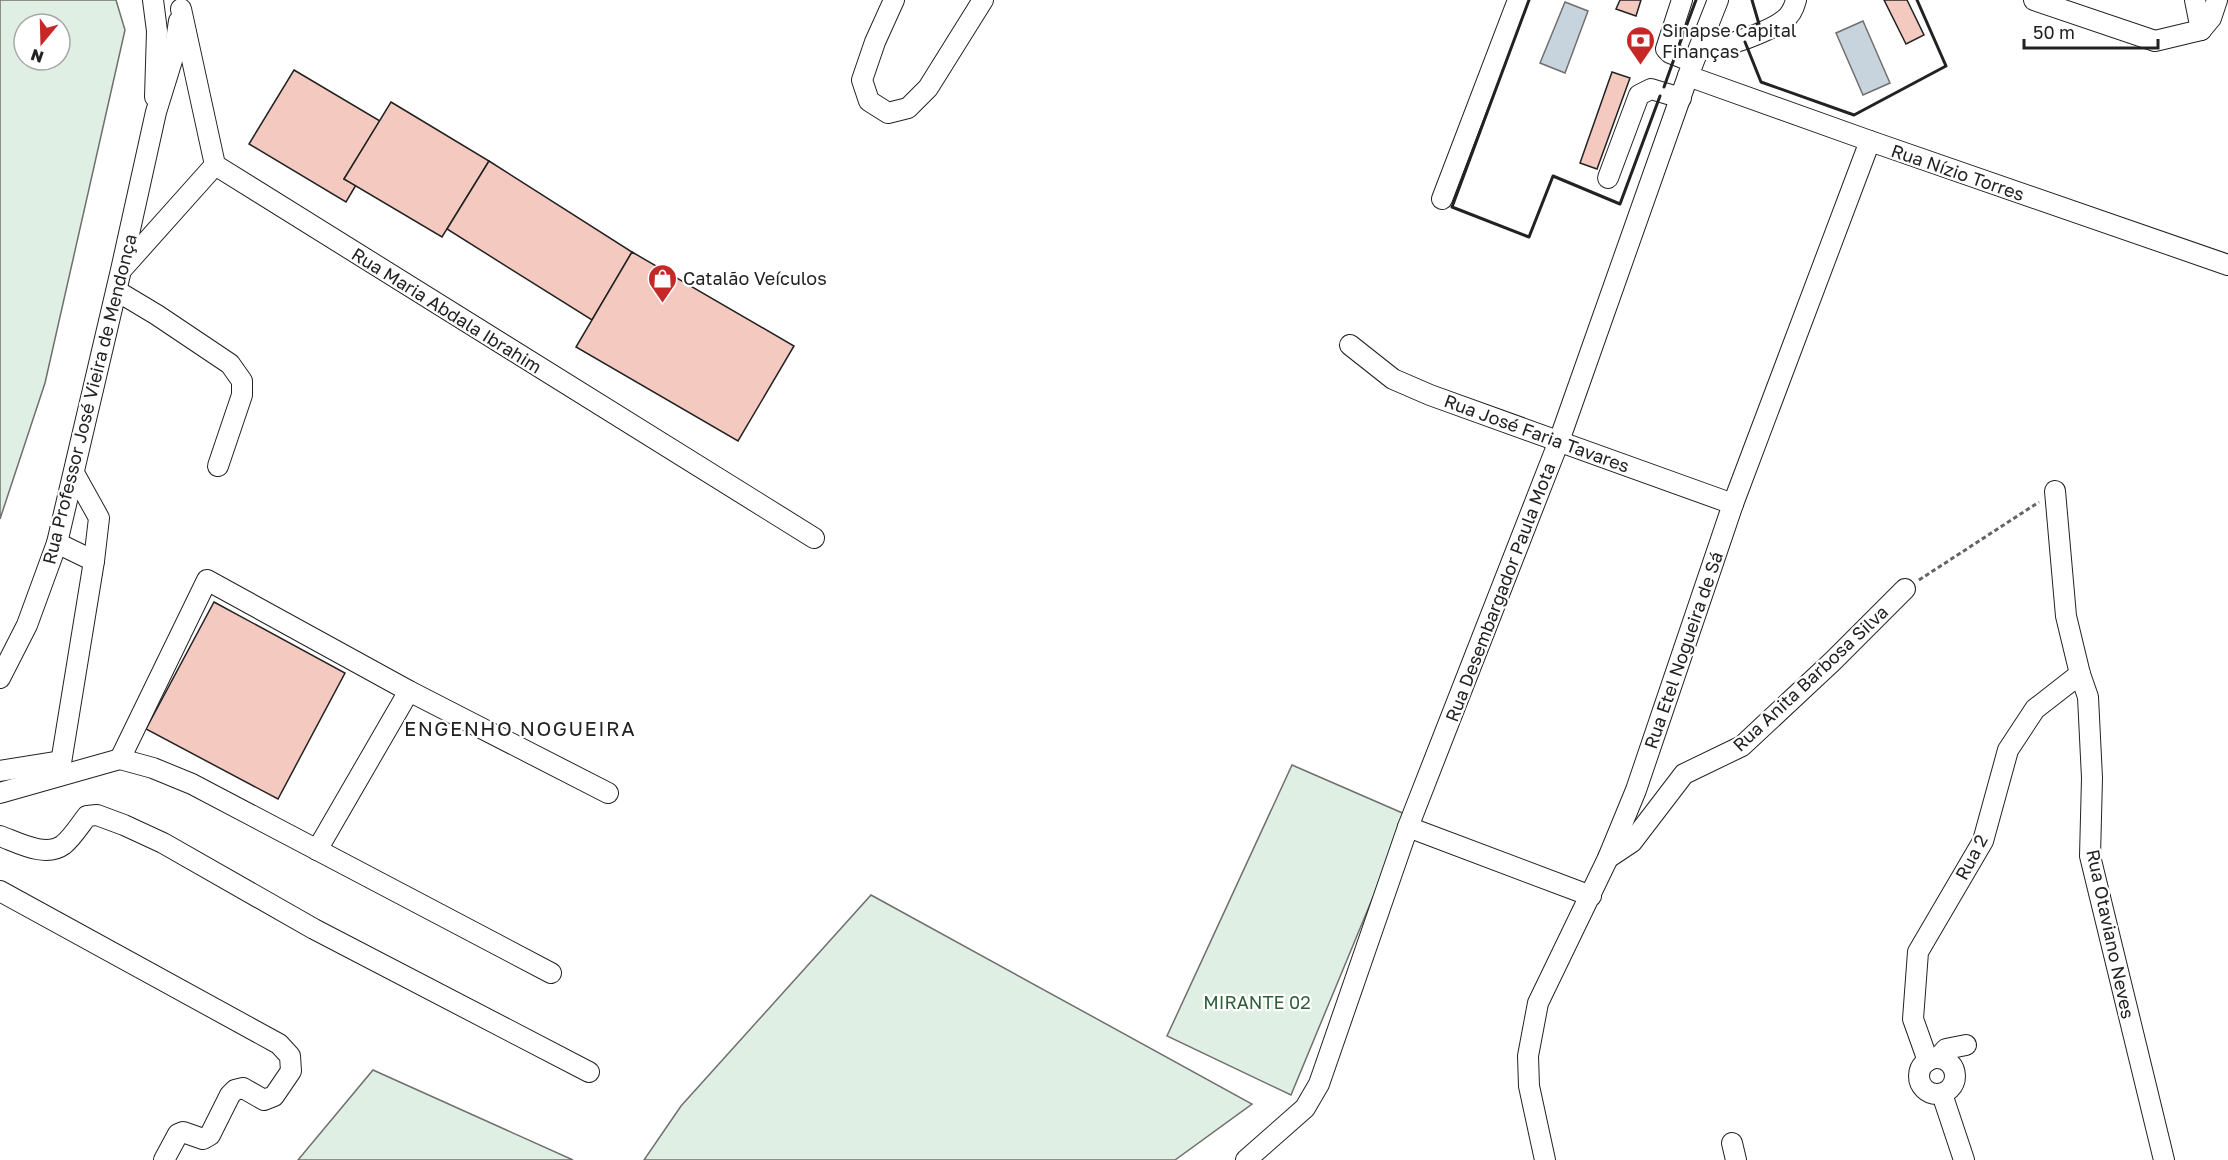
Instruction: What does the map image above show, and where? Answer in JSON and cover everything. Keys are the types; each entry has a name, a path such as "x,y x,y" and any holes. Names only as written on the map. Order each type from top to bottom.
{"street":[{"name":"Rua Professor José Vieira de Mendonça","path":"153,0 157,31 154,82 156,112"},
{"path":"894,0 875,42 862,80 869,101 888,113 908,108 928,88 983,0"},
{"path":"1442,199 1518,0"},
{"name":"Rua Nízio Torres","path":"1682,0 1666,49 1691,69 1870,141 2228,265"},
{"name":"Rua Desembargador Paula Mota","path":"1246,1160 1305,1108 1319,1084 1408,827 1559,441 1691,69 1718,0"},
{"path":"1703,40 1717,45 1744,38 1786,20 1793,11 1796,0"},
{"path":"2034,0 2155,41 2201,30 2211,18 2217,0"},
{"path":"2195,0 2201,30"},
{"name":"Rua Professor José Vieira de Mendonça","path":"0,678 27,625 57,543 122,270 156,112 174,54 181,5"},
{"path":"122,270 215,165 181,5"},
{"path":"1608,178 1636,99 1644,91 1654,89 1681,98"},
{"name":"Rua Etel Nogueira de Sá","path":"1545,1160 1529,1086 1528,1056 1538,1003 1591,896 1636,790 1733,504 1870,141"},
{"name":"Rua Maria Abdala Ibrahim","path":"215,165 814,538"},
{"path":"117,291 158,315 230,364 242,381 242,395 218,466"},
{"name":"Rua José Faria Tavares","path":"1350,345 1393,379 1430,395 1733,504"},
{"path":"60,768 99,518 74,473"},
{"name":"Rua Otaviano Neves","path":"2055,491 2066,616 2080,674 2088,696 2092,778 2090,856 2164,1160"},
{"path":"57,543 94,561"},
{"path":"120,759 207,580 409,691 608,793"},
{"name":"Rua Anita Barbosa Silva","path":"1608,858 1632,842 1684,774 1691,768 1742,746 1833,661 1905,589"},
{"name":"Rua 2","path":"1964,1160 1942,1094 1952,1088 1955,1083 1955,1071 1948,1062 1933,1059 1912,1019 1918,952 1983,841 2008,750 2035,709 2080,674"},
{"path":"317,850 409,691"},
{"path":"0,771 60,768 120,759 153,768 192,784 551,973"},
{"path":"0,793 60,768"},
{"path":"0,836 30,847 48,850 62,845 87,816 97,815 124,825 163,843 314,929 589,1072"},
{"path":"1408,827 1591,896"},
{"path":"0,891 279,1044 290,1056 291,1071 274,1096 264,1100 243,1088 235,1090 230,1095 210,1135 203,1139 183,1132 178,1134 164,1160"},
{"path":"1933,1059 1946,1049 1966,1045"}],"path":[{"path":"1905,589 2055,491"}],"green space":[{"path":"0,0 116,0 125,30 45,383 0,519"},
{"name":"MIRANTE 02","path":"1292,765 1407,815 1291,1095 1167,1036"},
{"path":"871,895 1252,1104 1175,1160 644,1160 681,1106"},
{"path":"373,1070 573,1160 298,1160"}],"shaded area":[{"path":"1565,2 1588,11 1565,73 1540,63"},
{"path":"1863,21 1890,83 1863,95 1836,33"}],"building":[{"path":"1620,0 1641,0 1636,16 1616,9"},
{"path":"1884,0 1907,0 1924,35 1906,44"},
{"path":"294,70 380,121 344,179 356,185 346,202 249,144"},
{"path":"1612,72 1630,78 1597,169 1580,163"},
{"path":"391,102 489,161 442,237 344,179"},
{"path":"489,161 632,252 592,320 447,229"},
{"path":"632,252 794,346 738,441 576,347"},
{"path":"214,602 345,673 278,799 146,729"}],"wall":[{"path":"1529,0 1452,207 1529,237 1553,176 1620,204 1660,96"},
{"path":"1677,51 1696,0"},
{"path":"1752,0 1759,24 1757,24"},
{"path":"1745,42 1761,82 1854,115 1946,66 1917,0"},
{"path":"1664,87 1674,59"}],"place":[{"name":"Sinapse Capital Finanças","path":"1641,66"},
{"name":"Catalão Veículos","path":"662,304"}],"district":[{"name":"ENGENHO NOGUEIRA","path":"520,728"}]}
